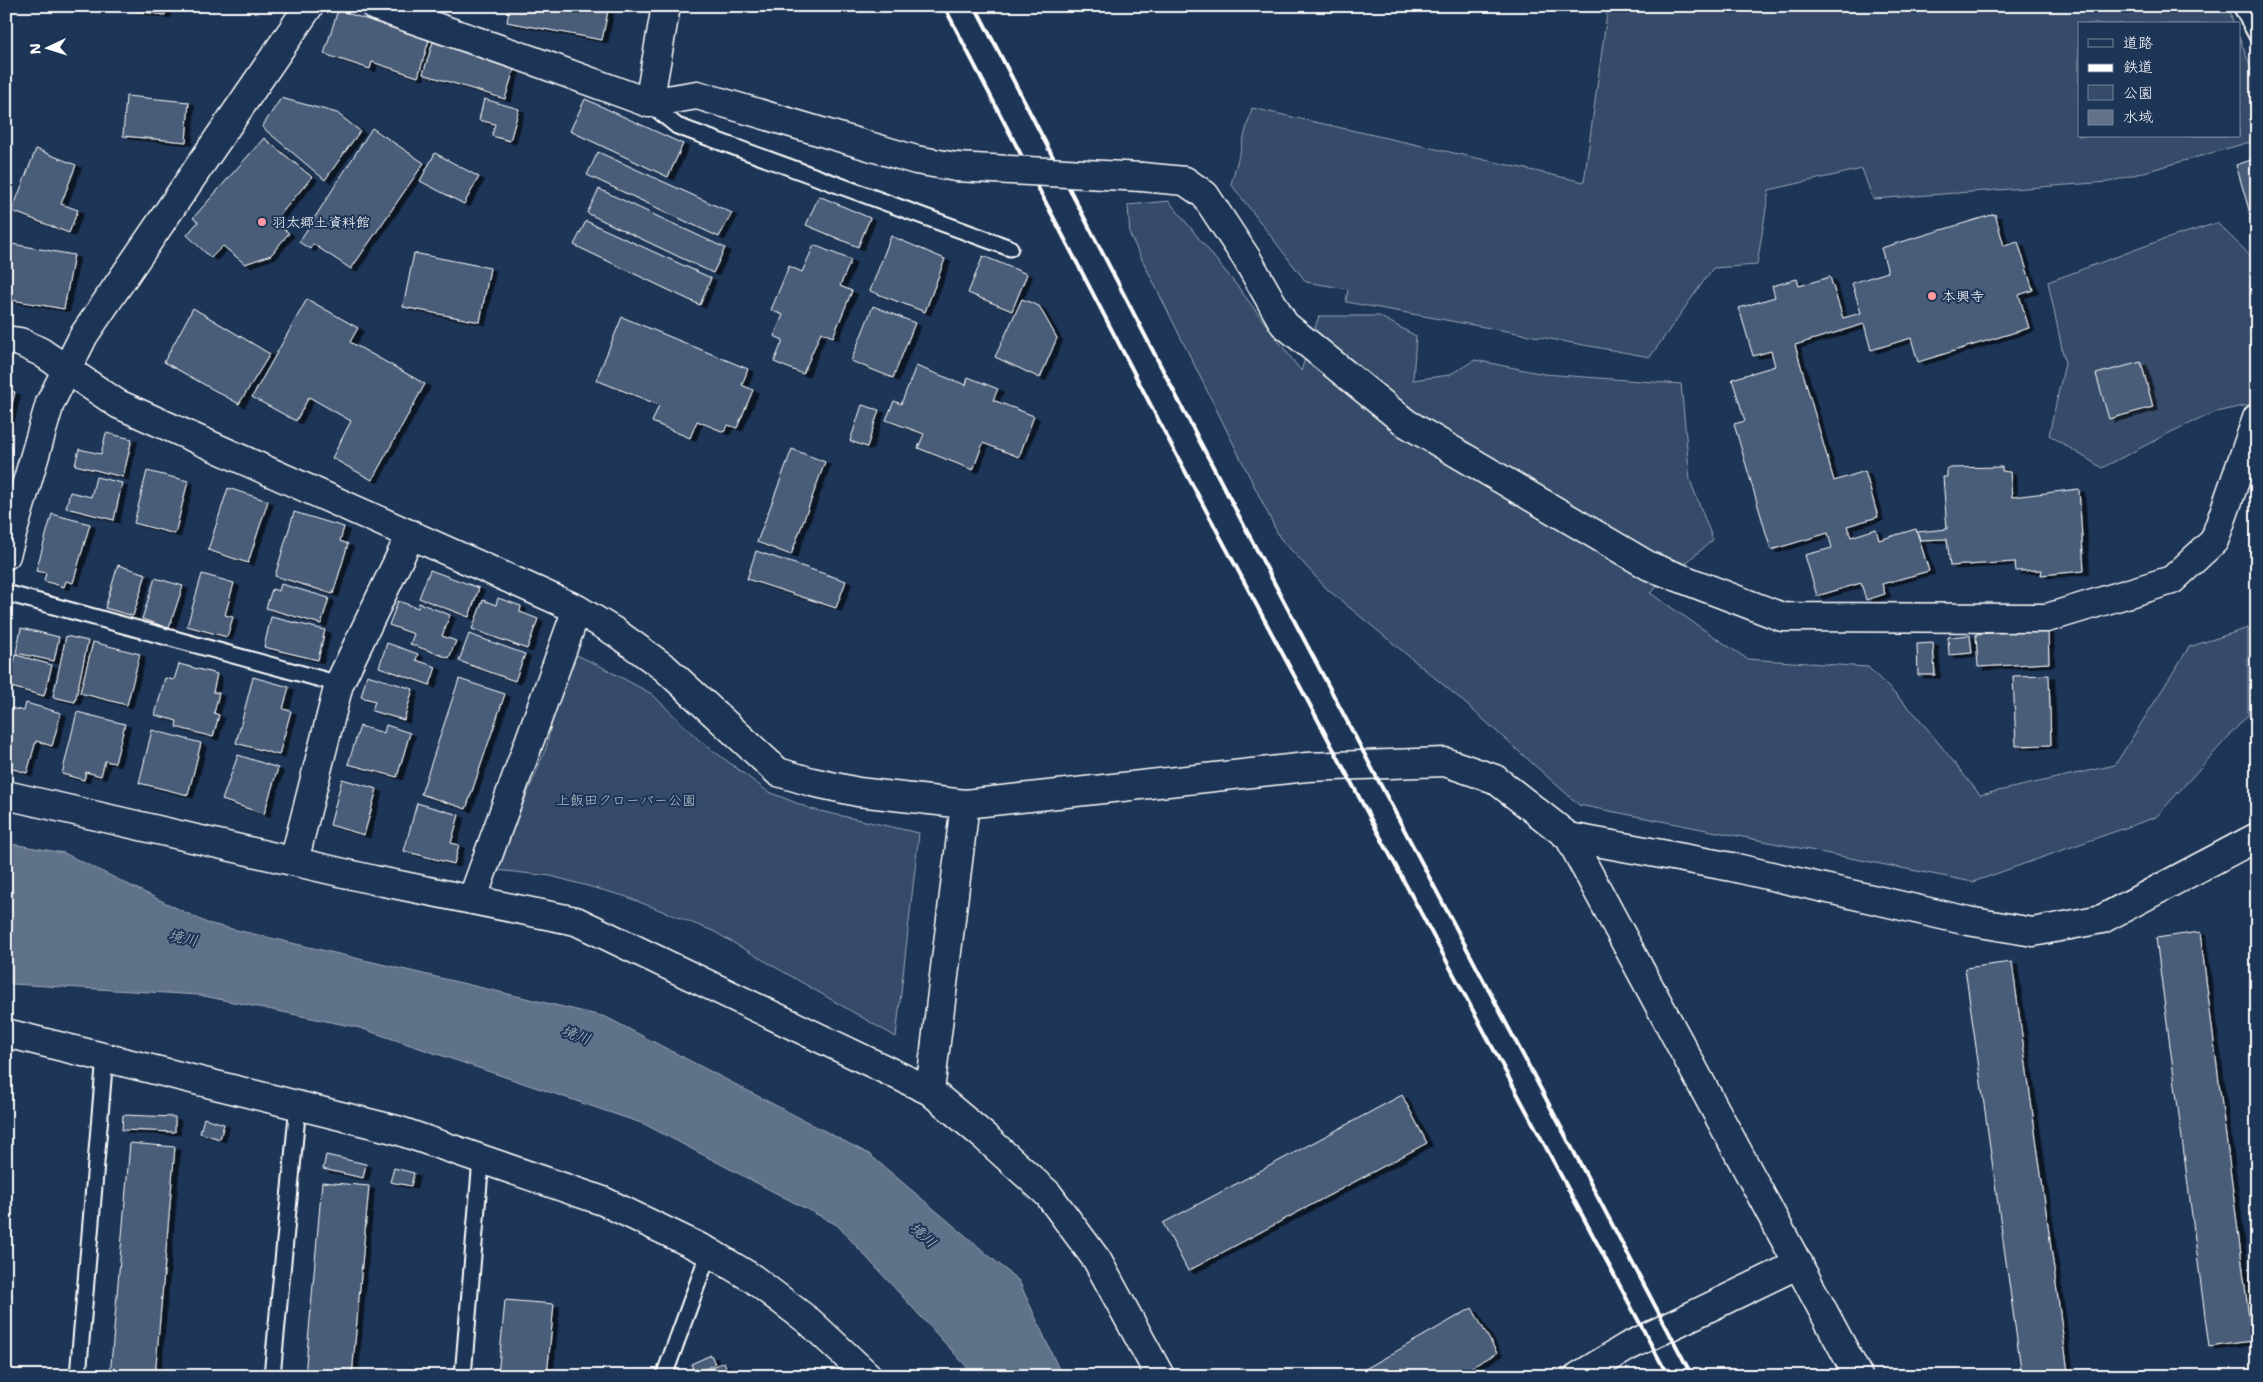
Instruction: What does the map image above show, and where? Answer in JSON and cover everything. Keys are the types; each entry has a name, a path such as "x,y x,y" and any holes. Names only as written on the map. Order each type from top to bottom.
{"street":[{"path":"6,555 50,403 84,335 310,6"},
{"path":"374,6 534,61 649,104 697,95 916,160 956,167 1185,181 1205,194 1247,259 1284,324 1406,423 1648,566 1782,617 2047,618 2172,580 2214,542 2257,418"},
{"path":"649,104 666,6"},
{"path":"6,340 27,345 66,368 118,404 577,609 615,632 665,668 778,772 858,792 965,804 1307,767 1446,762 1495,780 1569,837 1858,1376"},
{"path":"294,861 339,684 411,534"},
{"path":"472,900 577,609"},
{"path":"6,795 374,880 576,921 930,1091 1048,1194 1097,1260 1160,1376"},
{"path":"930,1091 965,804"},
{"path":"1569,837 1732,868 1968,921 2033,932 2102,919 2257,837"},
{"path":"6,1033 397,1130 603,1201 709,1252 752,1278 810,1322 868,1376"},
{"path":"1579,1376 1627,1347 1799,1264"}],"lane":[{"path":"2241,6 2257,36"},
{"path":"649,104 677,126 1010,248"},
{"path":"6,593 339,684"},
{"path":"78,1376 104,1056"},
{"path":"272,1376 298,1105"},
{"path":"463,1376 481,1159"},
{"path":"664,1376 709,1252"}],"green space":[{"path":"1608,6 2228,6 2233,22 2078,22 2078,138 2240,138 2240,40 2257,83 2257,140 2109,182 1873,199 1862,169 1769,190 1757,265 1713,268 1650,357 1346,302 1348,289 1306,282 1231,184 1252,108 1584,182"},
{"path":"1169,201 1238,287 1301,371 1319,316 1379,316 1416,336 1413,380 1449,375 1475,360 1544,374 1681,384 1690,480 1713,540 1650,593 1747,659 1868,667 1917,716 1980,795 2115,765 2189,647 2248,628 2248,715 2156,817 1973,882 1579,805 1457,696 1327,589 1280,538 1130,235 1128,205"},
{"path":"2217,223 2257,262 2257,403 2216,412 2171,432 2102,468 2049,435 2065,363 2048,282 2156,242"},
{"name":"上飯田クローバー公園","path":"568,651 652,694 699,740 767,791 811,809 919,833 896,1037 713,931 624,896 551,876 496,870 546,748"}],"water":[{"name":"境川","path":"6,843 64,853 207,923 606,1017 869,1154 1019,1281 1062,1376 975,1376 837,1225 644,1124 360,1028 199,995 12,984 6,979"}],"building":[{"path":"135,6 166,6 165,15 135,11"},
{"path":"510,6 609,6 602,40 507,22"},
{"path":"338,10 429,40 418,77 372,62 370,69 324,54"},
{"path":"433,42 515,66 505,99 423,74"},
{"path":"126,96 189,102 186,142 123,136"},
{"path":"281,98 337,113 360,131 325,180 262,127"},
{"path":"484,99 519,109 510,141 492,136 495,124 479,120"},
{"path":"585,99 683,144 668,177 570,131"},
{"path":"372,128 424,163 351,269 313,244 310,249 299,242"},
{"path":"264,138 312,177 274,222 289,233 271,255 245,264 223,246 211,258 187,235 198,222 193,218"},
{"path":"36,149 76,165 61,204 78,210 69,233 12,211"},
{"path":"598,152 732,213 719,237 587,175"},
{"path":"435,153 479,177 464,204 420,181"},
{"path":"2257,158 2257,226 2254,227 2236,165"},
{"path":"599,189 725,248 713,273 587,213"},
{"path":"819,196 870,218 858,247 806,225"},
{"path":"1995,214 2004,246 2018,242 2033,290 2019,295 2029,328 1918,362 1911,338 1871,350 1864,324 1795,345 1834,481 1865,471 1878,517 1847,526 1851,537 1876,529 1879,540 1916,529 1929,571 1882,584 1885,594 1866,600 1861,583 1817,596 1805,555 1832,548 1828,533 1771,550 1734,424 1745,421 1732,379 1775,366 1771,351 1753,356 1739,308 1775,297 1772,286 1797,279 1799,286 1830,277 1843,318 1861,313 1852,283 1888,272 1881,248"},
{"path":"586,221 711,278 700,305 574,245"},
{"path":"891,236 945,259 925,312 870,291"},
{"path":"6,243 74,255 64,309 6,299"},
{"path":"814,245 851,260 840,286 852,291 833,337 821,332 803,374 774,362 783,340 774,336 783,315 771,310 789,266 802,272"},
{"path":"414,253 490,268 480,322 403,307"},
{"path":"983,256 1027,274 1012,311 968,293"},
{"path":"307,299 358,328 350,342 425,384 372,480 332,458 351,421 309,397 296,421 252,397"},
{"path":"1022,299 1039,306 1057,338 1040,378 995,357"},
{"path":"873,306 915,323 893,378 851,361"},
{"path":"193,308 270,354 239,404 164,362"},
{"path":"622,317 748,369 742,385 753,390 737,428 728,425 724,432 697,421 690,438 652,422 659,405 596,380"},
{"path":"2141,362 2153,407 2109,419 2096,374"},
{"path":"916,366 966,385 968,377 998,389 993,400 1034,416 1019,457 983,443 973,470 918,448 924,434 886,420 894,401 901,404"},
{"path":"6,390 15,392 6,429"},
{"path":"862,405 879,410 867,447 850,441"},
{"path":"106,433 132,439 123,477 75,465 79,449 101,454"},
{"path":"792,449 825,462 791,555 757,542"},
{"path":"2002,467 2002,471 2010,472 2012,497 2079,489 2084,571 2041,575 2042,570 2016,571 2015,562 1950,566 1947,539 1920,540 1917,532 1947,529 1943,477 1947,477 1947,468"},
{"path":"147,471 188,481 175,534 134,523"},
{"path":"96,477 122,483 114,520 66,508 70,492 91,497"},
{"path":"228,488 268,501 248,563 208,550"},
{"path":"294,512 344,527 340,541 348,544 333,594 275,576"},
{"path":"52,514 90,524 73,583 66,581 64,587 44,581 46,573 36,571"},
{"path":"756,551 846,581 836,608 747,579"},
{"path":"118,565 146,574 133,616 105,608"},
{"path":"430,570 479,588 469,617 419,598"},
{"path":"202,574 234,583 225,615 233,617 227,637 187,626"},
{"path":"155,578 183,586 169,628 142,619"},
{"path":"281,584 329,598 321,624 266,608 272,589 279,591"},
{"path":"498,598 521,606 520,612 538,619 527,649 472,629 483,600 496,605"},
{"path":"398,601 418,608 419,603 450,615 442,636 456,641 449,658 410,644 414,634 389,625"},
{"path":"271,617 325,630 318,660 264,647"},
{"path":"21,628 59,637 54,661 16,653"},
{"path":"2048,630 2049,663 1978,667 1976,634"},
{"path":"469,634 525,654 515,681 459,661"},
{"path":"1970,635 1972,653 1949,655 1948,637"},
{"path":"66,636 88,641 75,702 53,697"},
{"path":"93,642 140,654 127,705 80,693"},
{"path":"387,643 418,654 416,660 436,667 430,685 379,667"},
{"path":"1933,643 1935,675 1918,675 1917,644"},
{"path":"16,655 52,665 44,696 7,686"},
{"path":"179,664 217,674 213,692 219,693 214,713 219,715 213,737 176,727 177,721 155,715 165,678 174,680"},
{"path":"367,675 413,689 404,720 372,711 375,701 361,697"},
{"path":"2049,675 2051,745 2016,746 2013,676"},
{"path":"253,677 289,687 283,709 291,711 279,755 236,743"},
{"path":"459,679 505,694 466,809 421,794"},
{"path":"26,703 61,713 52,746 36,741 27,773 6,767 6,707 24,711"},
{"path":"77,712 125,724 115,763 105,761 101,776 86,772 84,780 62,774"},
{"path":"386,725 410,733 397,777 348,764 360,726 384,733"},
{"path":"152,730 201,743 188,795 139,783"},
{"path":"238,755 278,768 264,814 222,800"},
{"path":"342,779 377,789 364,835 330,825"},
{"path":"417,803 459,815 451,843 459,845 454,864 404,851"},
{"path":"2200,932 2252,1341 2209,1347 2156,938"},
{"path":"2012,962 2068,1372 2041,1376 2022,1376 1965,968"},
{"path":"1402,1095 1427,1143 1188,1271 1163,1223"},
{"path":"123,1115 175,1117 175,1132 122,1130"},
{"path":"204,1118 224,1124 220,1139 200,1133"},
{"path":"130,1143 175,1147 155,1376 110,1376"},
{"path":"326,1155 366,1164 363,1178 323,1169"},
{"path":"394,1168 414,1173 411,1186 390,1182"},
{"path":"322,1182 369,1186 352,1376 305,1376"},
{"path":"505,1300 554,1304 547,1376 498,1376"},
{"path":"1472,1308 1497,1353 1456,1376 1353,1376"},
{"path":"711,1355 715,1364 695,1374 691,1364"},
{"path":"724,1362 730,1376 696,1376 715,1366"}],"railway":[{"path":"944,6 1176,454 1668,1376"},
{"path":"975,6 1199,440 1692,1376"}],"place":[{"name":"羽太郷土資料館","path":"262,222"},
{"name":"本興寺","path":"1932,296"}]}
